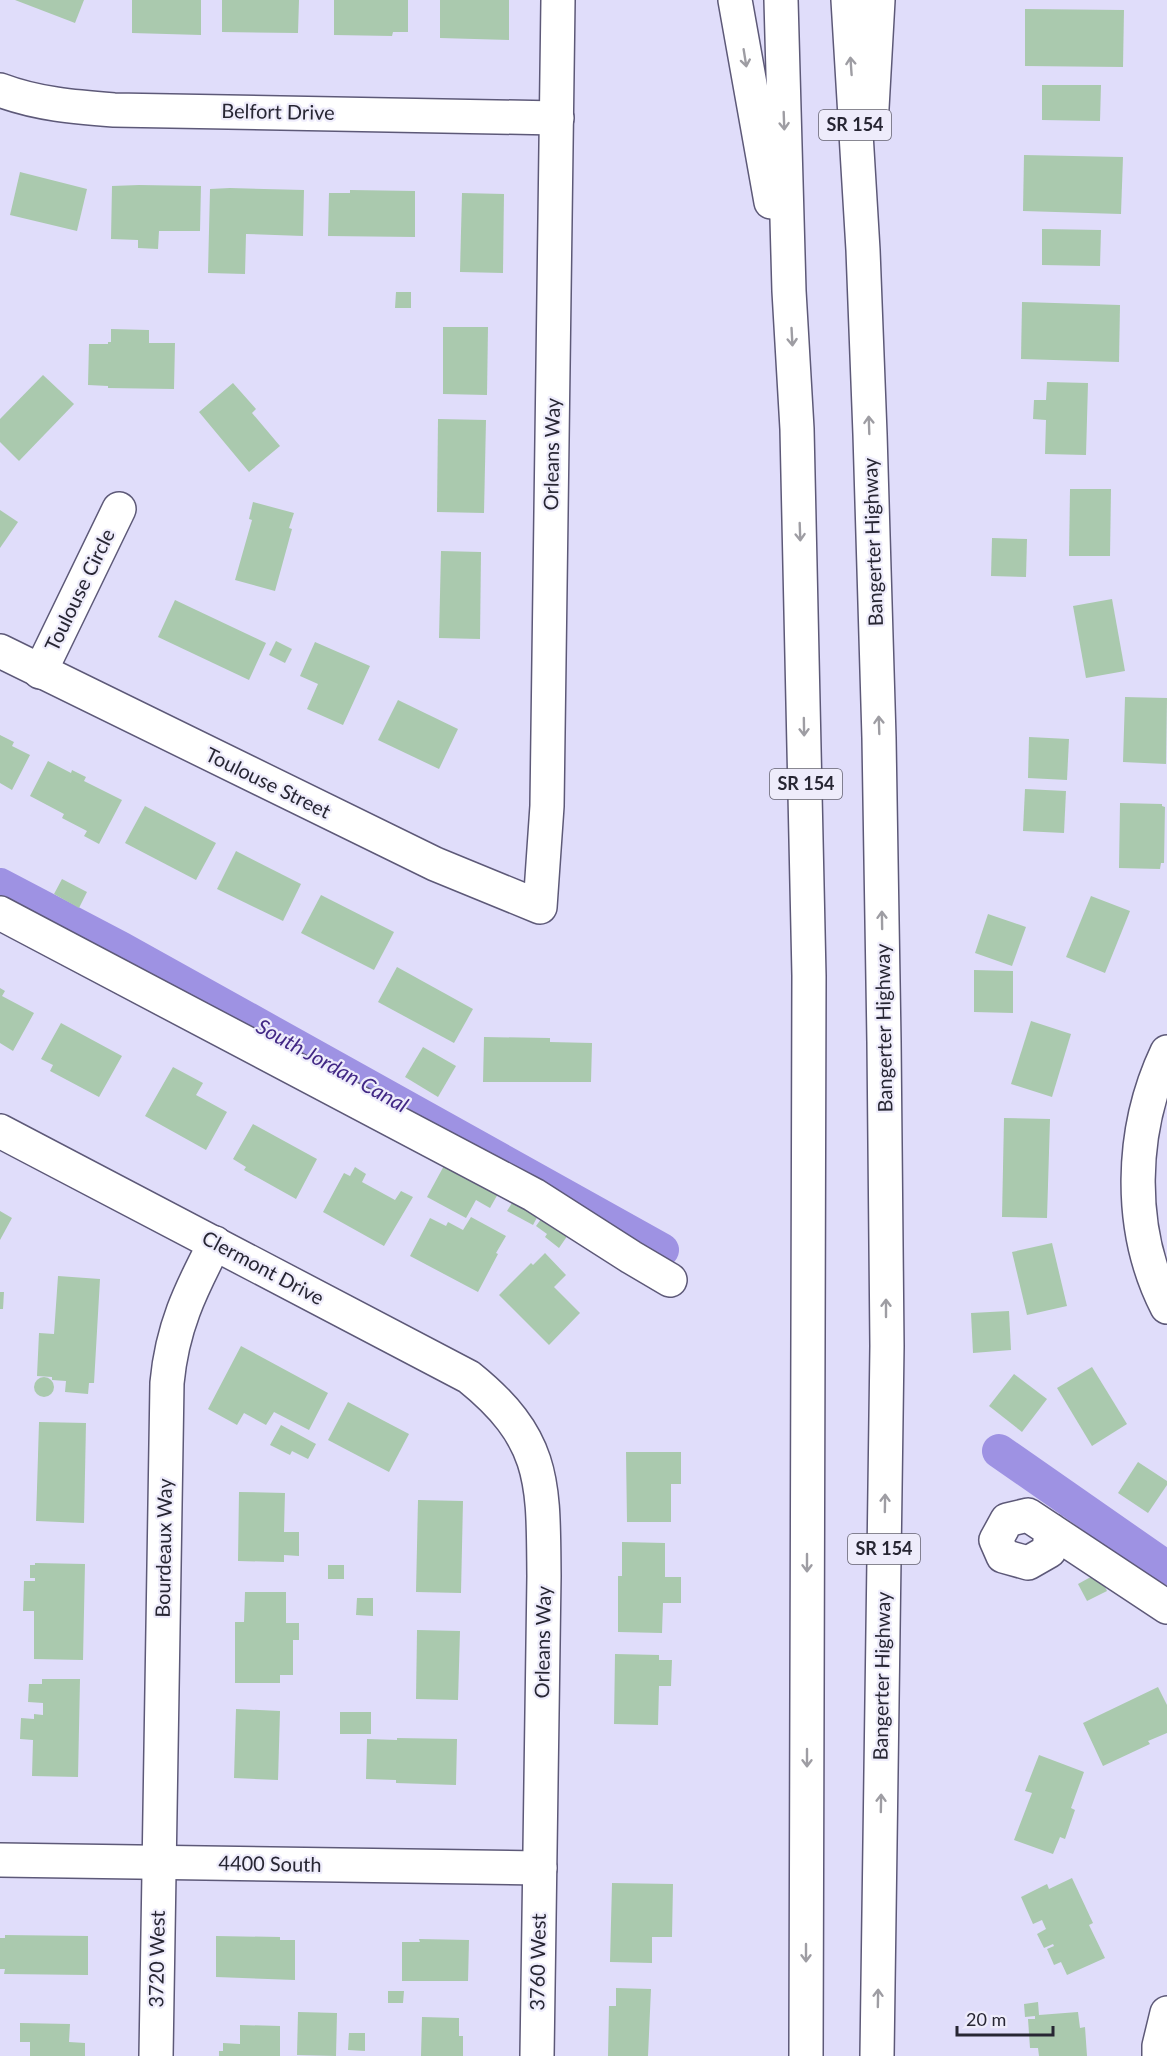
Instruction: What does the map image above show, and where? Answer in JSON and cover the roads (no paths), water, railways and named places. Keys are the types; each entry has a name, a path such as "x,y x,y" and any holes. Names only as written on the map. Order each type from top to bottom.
{"main road":[{"name":"Orleans Way","path":"540,907 547,806 558,0"},
{"path":"735,0 767,185 789,291"},
{"name":"SR 154","path":"781,0 789,291 797,429 809,976 806,2056"},
{"name":"Bangerter Highway","path":"848,0 863,250 879,726 885,1042 886,1346 877,2056"},
{"path":"863,250 878,0"},
{"name":"Belfort Drive","path":"0,90 39,102 114,110 558,118"},
{"name":"Toulouse Circle","path":"40,672 119,509"},
{"name":"Toulouse Street","path":"0,651 435,864 540,907"},
{"path":"0,914 534,1195 670,1280"},
{"path":"1167,1052 1148,1098 1141,1137 1138,1189 1143,1239 1167,1307"},
{"name":"Clermont Drive","path":"0,1131 469,1377 501,1406 513,1422"},
{"name":"Bourdeaux Way","path":"159,1862 167,1383 177,1324 215,1243"},
{"name":"Orleans Way","path":"513,1422 533,1455 539,1472 543,1509 540,1868"},
{"path":"1051,1530 1167,1607"},
{"name":"4400 South","path":"0,1860 540,1868"},
{"name":"3720 West","path":"156,2056 159,1862"},
{"name":"3760 West","path":"537,2056 540,1868"},
{"path":"1159,2056 1159,2046 1167,2013"}],"waterway":[{"name":"South Jordan Canal","path":"0,885 122,949 662,1250"},
{"name":"South Jordan Canal","path":"999,1451 1167,1568"}]}
